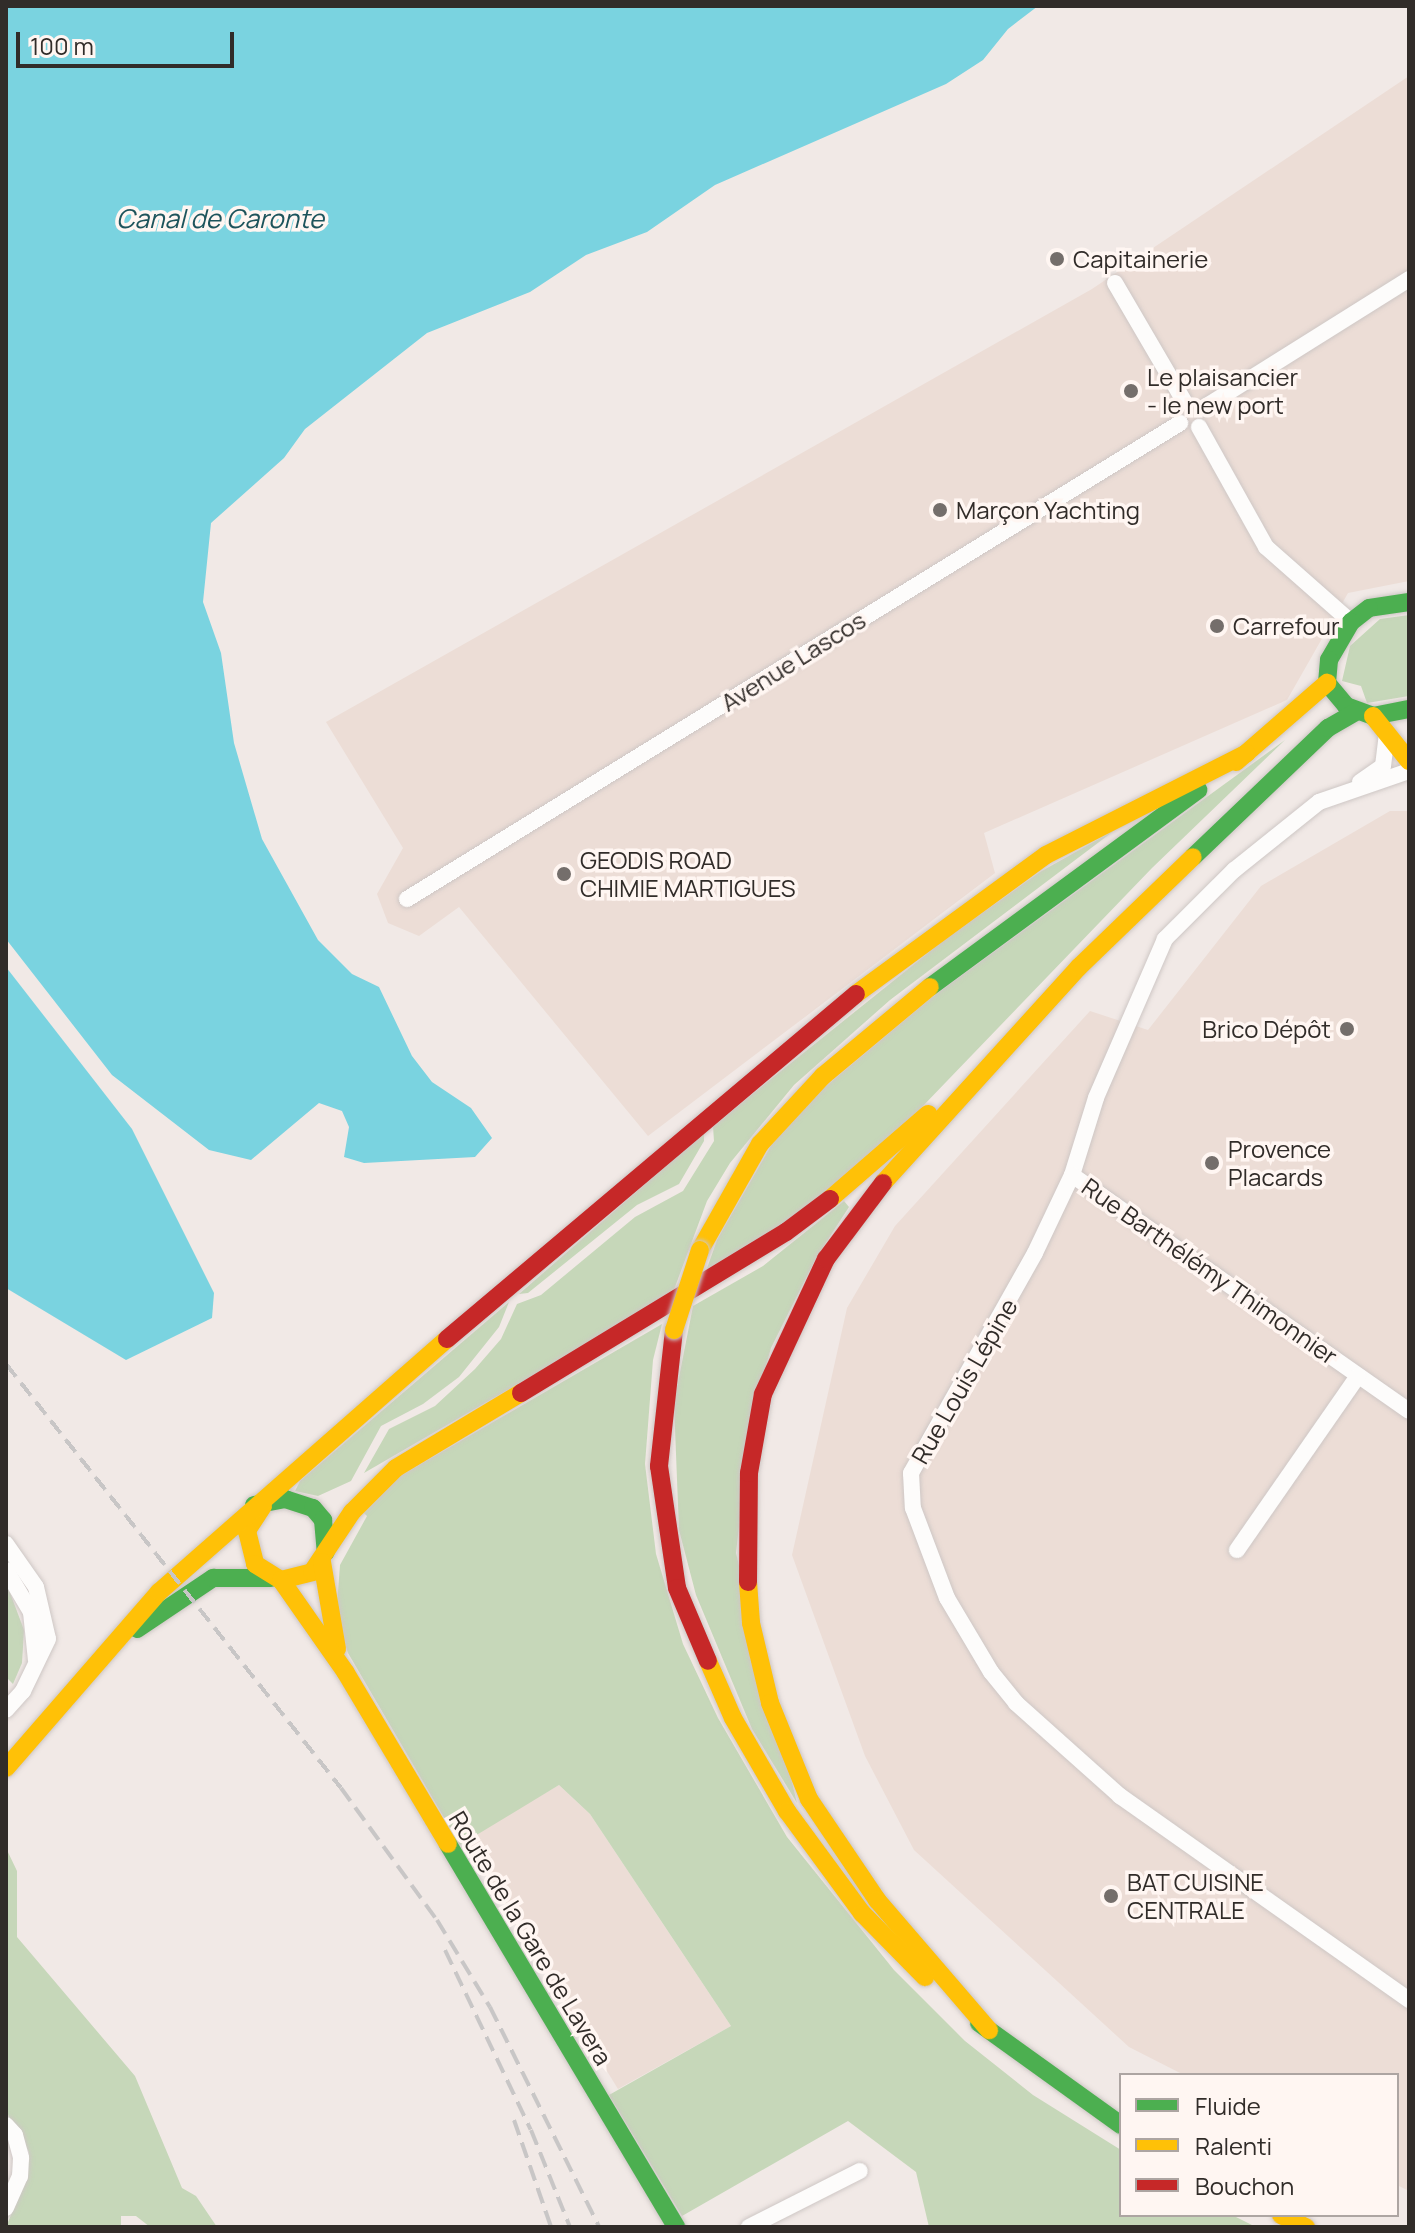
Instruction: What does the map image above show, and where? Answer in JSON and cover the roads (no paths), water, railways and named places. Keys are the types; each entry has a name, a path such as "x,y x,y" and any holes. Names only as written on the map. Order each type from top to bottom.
{"street":[{"path":"1205,407 1409,279"},
{"path":"1115,283 1184,401"},
{"path":"1199,427 1206,418 1205,407 1198,400 1184,401 1178,408 1180,423 1199,427 1266,547 1351,622"},
{"name":"Avenue Lascos","path":"407,899 1180,423"},
{"path":"1119,2124 989,2030 890,1943 834,1877 758,1764 714,1677 677,1588 663,1517 661,1410 674,1330 700,1250 760,1144 834,1065 915,998 1247,753 1327,683 1329,660 1351,622 1369,608 1409,602"},
{"path":"1327,683 1346,706 1366,714 1409,761"},
{"path":"92,1665 199,1584 228,1576 298,1579 324,1557 352,1512 396,1468 786,1232 866,1171 1026,1024 1328,728 1366,714 1409,709"},
{"path":"1319,802 1383,766 1387,734"},
{"path":"6,1768 92,1665 159,1592 747,1083 879,976 1046,855 1247,753"},
{"name":"Rue Barthélémy Thimonnier","path":"1409,771 1319,802 1234,870 1165,939 1096,1098 1072,1175 1409,1411"},
{"path":"989,2030 877,1900 809,1799 757,1659 745,1522 763,1394 826,1259 889,1175 1026,1024"},
{"name":"Rue Louis Lépine","path":"1072,1175 989,1342 911,1473 913,1508 947,1598 991,1672 1070,1754 1120,1796 1409,2000"},
{"path":"1237,1550 1358,1376"},
{"path":"262,1502 300,1501 313,1508 326,1528 324,1557"},
{"path":"262,1502 252,1519 247,1544 255,1564 276,1579"},
{"path":"6,1544 36,1587 48,1622 48,1639 35,1669 6,1710"},
{"name":"Route de la Gare de Lavera","path":"324,1557 330,1630 346,1673"},
{"path":"6,1570 31,1612 35,1669"},
{"name":"Route de la Gare de Lavera","path":"276,1579 346,1673 676,2227"},
{"path":"6,2125 15,2135 21,2158 20,2176 6,2208"},
{"path":"749,2227 860,2171"},
{"path":"1285,2217 1306,2227"}],"water":[{"name":"Canal de Caronte","path":"6,6 1038,6 1008,29 983,60 946,84 715,185 647,232 586,255 530,292 427,333 305,429 284,458 211,523 203,602 221,653 234,743 262,839 318,940 352,974 379,987 412,1056 432,1082 471,1108 492,1138 475,1157 364,1163 344,1157 349,1127 342,1111 319,1103 251,1160 209,1150 112,1075 6,939"},
{"path":"6,967 132,1129 214,1293 212,1318 126,1360 6,1288"}],"railway":[{"path":"6,1364 341,1788 437,1920 490,2007 599,2227"},
{"path":"445,1950 531,2130 570,2227"},
{"path":"514,2120 551,2227"}],"place":[{"name":"Capitainerie","path":"1057,259"},
{"name":"Le plaisancier - le new port","path":"1131,391"},
{"name":"Marçon Yachting","path":"940,510"},
{"name":"Carrefour","path":"1217,626"},
{"name":"GEODIS ROAD CHIMIE MARTIGUES","path":"564,874"},
{"name":"Brico Dépôt","path":"1347,1029"},
{"name":"Provence Placards","path":"1212,1163"},
{"name":"BAT CUISINE CENTRALE","path":"1111,1896"}]}
